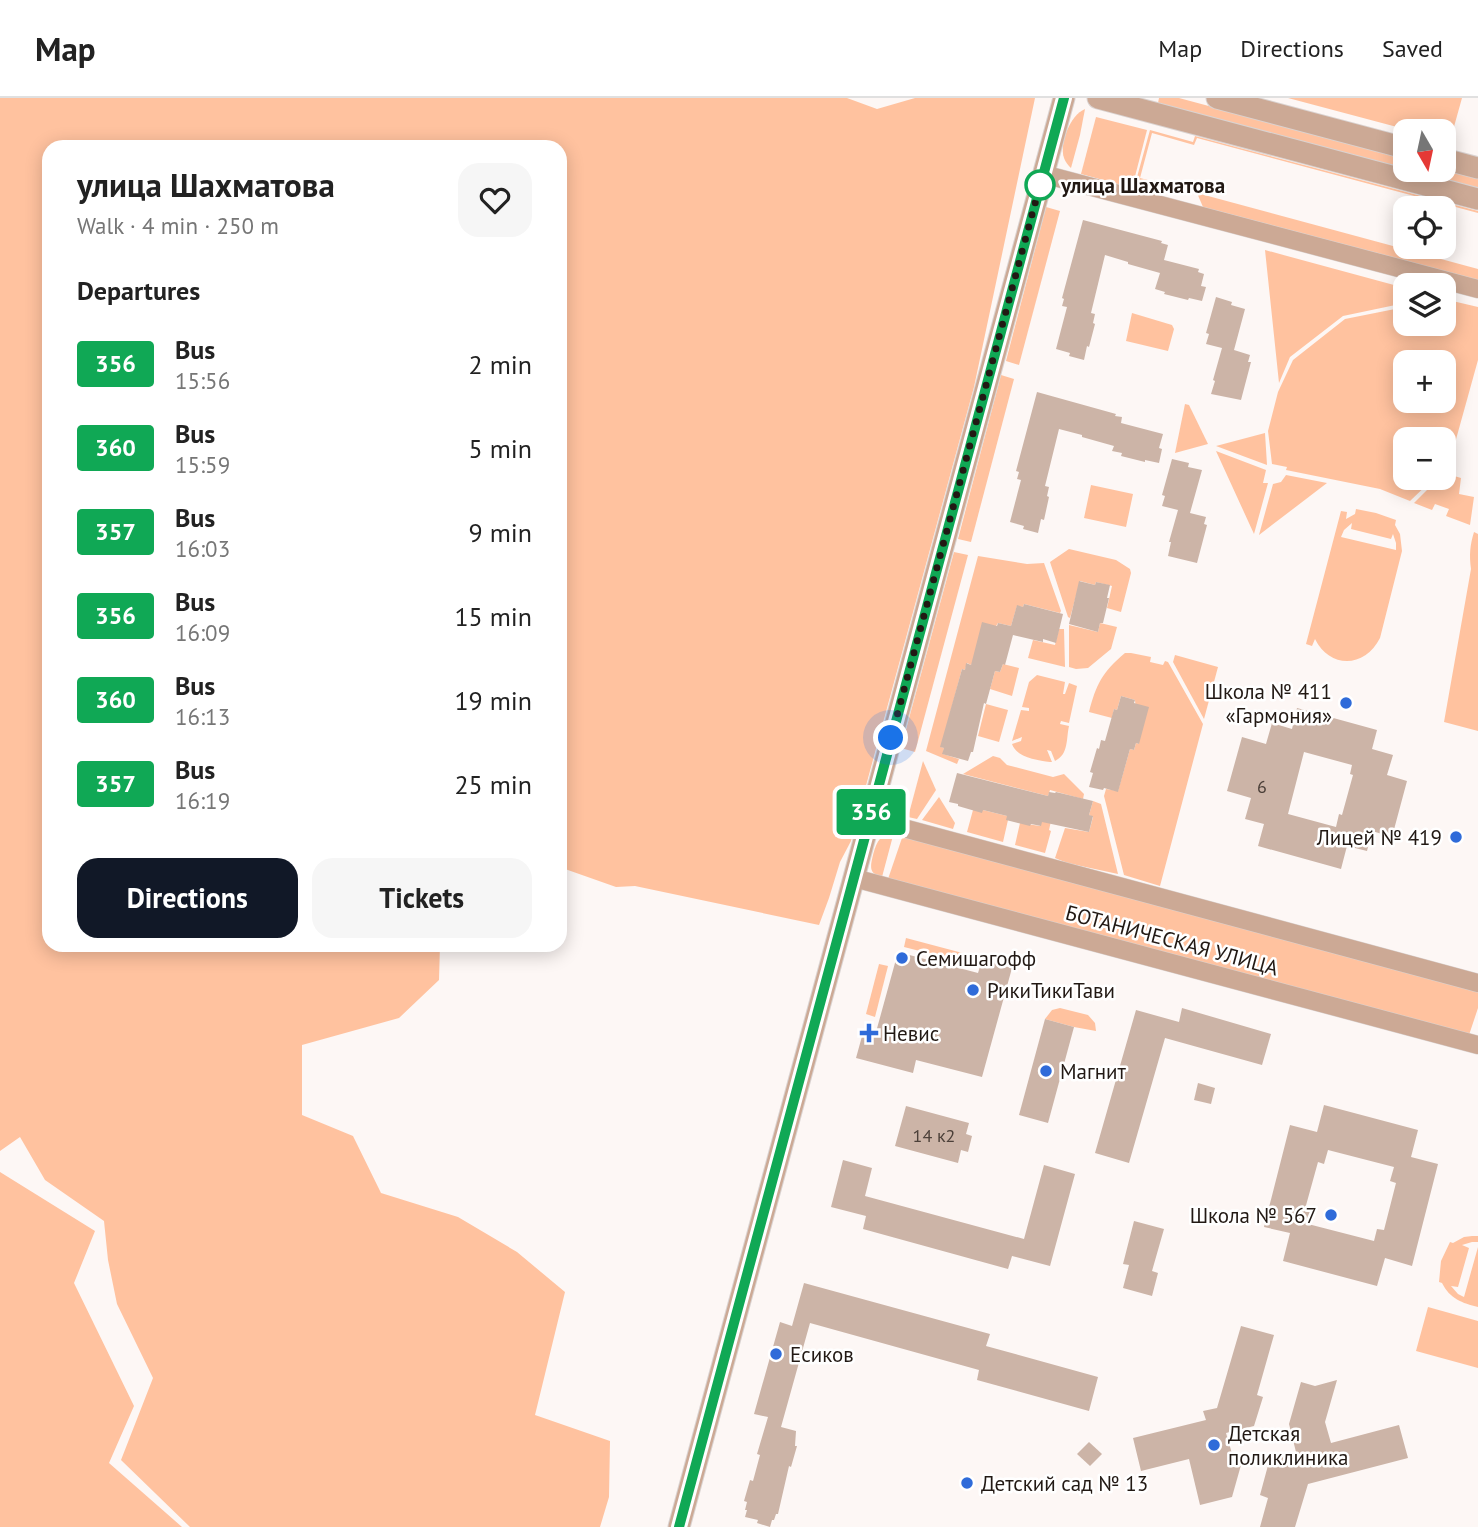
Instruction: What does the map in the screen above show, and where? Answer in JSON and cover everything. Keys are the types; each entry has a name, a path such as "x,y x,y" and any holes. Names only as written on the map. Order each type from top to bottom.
{"street":[{"path":"679,1527 1064,98"},
{"path":"1098,98 1478,199"},
{"path":"1217,98 1393,145"},
{"path":"1456,162 1478,168"},
{"path":"1043,174 1478,289"},
{"name":"БОТАНИЧЕСКАЯ УЛИЦА","path":"870,819 1478,983"},
{"name":"БОТАНИЧЕСКАЯ УЛИЦА","path":"854,878 1478,1045"}],"shaded area":[{"path":"0,98 847,98 877,109 915,98 1035,98 974,387 851,841 840,862 819,925 635,886 616,887 567,870 567,140 42,140 42,952 440,952 439,980 399,1018 302,1045 302,1115 353,1136 381,1193 458,1217 517,1252 565,1292 535,1415 610,1441 609,1497 600,1527 190,1527 121,1460 153,1378 117,1304 104,1221 45,1180 20,1137 0,1151"},
{"path":"1159,98 1179,98 1393,156 1393,166 1158,103"},
{"path":"1288,98 1462,98 1456,120 1393,119 1393,126"},
{"path":"1085,109 1071,168 1064,158 1064,138 1070,123"},
{"path":"1096,117 1147,130 1132,188 1081,174"},
{"path":"1150,130 1193,142 1195,136 1421,196 1197,138 1194,145 1152,133 1140,178 1155,182 1152,193 1134,188"},
{"path":"1456,172 1478,178 1478,189 1452,182 1456,182"},
{"path":"1197,193 1393,246 1393,257 1203,207"},
{"path":"1456,205 1478,211 1456,207"},
{"path":"1046,207 1060,211 1019,365 1006,361"},
{"path":"1265,250 1393,285 1393,306 1343,316 1290,357 1279,383"},
{"path":"1399,259 1441,259 1478,269 1478,280"},
{"path":"1456,302 1478,307 1478,360 1456,439 1456,427 1393,427 1393,490 1421,490 1410,501 1380,489 1286,470 1287,467 1272,464 1268,431 1278,392 1293,360 1345,319 1393,309 1393,336 1456,336"},
{"path":"1132,313 1172,325 1174,329 1168,351 1126,341"},
{"path":"1001,375 1014,379 971,542 958,539"},
{"path":"1185,404 1189,405 1208,444 1175,453"},
{"path":"1265,433 1267,465 1216,446"},
{"path":"1216,451 1266,470 1263,483 1268,483 1254,534"},
{"path":"1286,475 1327,483 1259,535 1273,484 1281,482"},
{"path":"1456,476 1461,478 1459,494 1474,497 1470,525 1446,516 1449,509 1435,504 1432,510 1414,503 1427,490 1456,490"},
{"path":"1091,485 1133,494 1126,527 1084,518"},
{"path":"1356,509 1396,520 1402,551 1380,638 1366,655 1348,661 1329,656 1315,639 1312,646 1306,644 1341,511 1347,512 1346,519 1355,514","holes":["1352,523 1351,529 1391,539 1393,534 1396,550 1341,537"]},
{"path":"1474,532 1478,534 1478,731 1444,722 1471,569 1470,550"},
{"path":"1069,549 1116,560 1130,569 1121,612 1107,608 1112,586 1080,581 1070,618 1068,617 1050,562"},
{"path":"954,552 968,555 915,752 901,748"},
{"path":"978,556 1027,564 1044,563 1061,611 1060,613 1024,604 1023,607 1017,606 1011,626 998,623 971,665 967,663 965,670 962,669 941,747 944,748 943,754 959,759 957,764 926,751"},
{"path":"1100,623 1117,627 1111,649 1088,668 1069,667 1069,625 1098,632"},
{"path":"1059,629 1064,629 1065,667 1028,658 1033,640 1055,645"},
{"path":"1125,653 1151,657 1150,662 1163,665 1165,661 1168,662 1203,724 1160,886 1124,875 1104,796 1106,789 1118,791 1130,749 1134,750 1136,743 1139,744 1135,700 1121,696 1112,718 1089,712 1101,680"},
{"path":"1175,655 1218,667 1204,719 1173,662"},
{"path":"1003,664 1019,668 1012,696 990,689 995,671 1000,672"},
{"path":"1037,675 1065,682 1063,694 1069,683 1077,686 1069,723 1061,721 1060,724 1069,726 1065,750 1055,761 1051,751 1047,750 1052,762 1023,755 1012,744 1021,741 1022,737 1012,741 1021,710 1029,711 1029,708 1022,707 1029,682"},
{"path":"986,704 1008,710 999,742 978,736"},
{"path":"993,756 1000,758 1007,765 1053,777 1064,774 1084,794 1083,799 1050,790 1048,796 963,774"},
{"path":"923,761 936,790 917,819 908,817"},
{"path":"939,797 955,823 953,829 922,820"},
{"path":"1093,801 1101,804 1118,874 1055,858 1065,828 1089,832 1093,817 1089,815"},
{"path":"973,810 1007,816 1003,842 967,832"},
{"path":"1042,819 1051,821 1045,853 1015,845 1020,823 1040,826"},
{"path":"894,832 882,877 878,876 871,866 876,847 882,837"},
{"path":"903,835 1478,990 1478,1008 1469,1035 888,879"},
{"path":"906,938 970,955 967,963 904,947"},
{"path":"879,964 888,966 875,1017 866,1014"},
{"path":"1060,1008 1088,1015 1095,1023 1096,1031 1045,1019 1052,1010"},
{"path":"0,1172 95,1231 74,1283 134,1406 109,1463 182,1527 0,1527"},
{"path":"1478,1236 1478,1242 1462,1245 1469,1248 1458,1287 1451,1286 1464,1297 1478,1247 1478,1307 1457,1300 1439,1282 1441,1261 1450,1242"},
{"path":"1428,1307 1478,1321 1478,1368 1416,1351"}],"building":[{"path":"1083,220 1162,241 1161,243 1168,245 1164,260 1199,269 1198,272 1204,274 1201,286 1206,287 1202,301 1164,294 1165,292 1155,289 1160,273 1105,255 1091,313 1095,314 1095,324 1084,360 1056,349 1067,307 1062,306 1062,298"},
{"path":"1216,297 1245,309 1234,350 1250,355 1248,362 1251,362 1241,400 1211,394 1222,348 1206,344 1209,334 1206,333"},
{"path":"1037,392 1116,414 1115,416 1122,417 1121,423 1163,434 1159,463 1121,456 1122,453 1112,451 1114,446 1059,429 1045,486 1049,487 1049,497 1038,533 1010,522 1021,480 1017,479 1019,472 1016,471"},
{"path":"1172,459 1202,470 1190,513 1206,517 1204,524 1207,525 1197,563 1168,556 1178,510 1162,506 1165,496 1162,495"},
{"path":"1079,581 1110,585 1103,623 1100,623 1098,632 1069,624"},
{"path":"1024,604 1063,614 1056,643 1013,635 1005,665 1003,664 1000,672 995,671 986,704 984,703 973,752 968,761 942,754 944,748 940,747 962,669 965,670 966,663 971,665 982,622 1011,626 1017,605 1023,607"},
{"path":"1121,696 1149,707 1139,744 1136,743 1134,750 1130,749 1118,792 1089,787 1097,748 1099,749 1101,740 1105,741 1114,709 1117,710"},
{"path":"1297,708 1377,730 1372,749 1393,755 1387,775 1407,781 1392,837 1372,831 1367,851 1347,846 1341,869 1258,846 1264,824 1245,819 1251,798 1227,791 1242,737 1266,744 1272,723 1292,729","holes":["1304,752 1352,765 1350,774 1353,775 1336,827 1288,814"]},
{"path":"957,773 1048,796 1049,792 1056,792 1093,801 1089,815 1093,816 1089,832 1042,822 1041,826 1030,826 1006,820 1007,816 983,810 982,813 949,802"},
{"path":"898,952 978,973 982,960 1012,968 982,1077 916,1060 913,1073 856,1058 864,1029 876,1032"},
{"path":"1182,1008 1271,1034 1262,1065 1165,1038 1129,1163 1095,1153 1136,1010 1179,1022"},
{"name":"Магнит","path":"1045,1019 1074,1027 1048,1123 1019,1115"},
{"path":"1198,1083 1215,1088 1211,1104 1194,1100"},
{"path":"1324,1105 1418,1130 1411,1157 1438,1164 1412,1266 1385,1258 1377,1286 1283,1261 1290,1233 1264,1227 1290,1125 1317,1132","holes":["1328,1150 1394,1167 1390,1181 1396,1183 1384,1230 1377,1229 1374,1241 1308,1224 1312,1211 1305,1209 1318,1162 1324,1164"]},
{"path":"906,1106 969,1123 966,1134 972,1136 968,1152 961,1150 958,1163 895,1146"},
{"path":"843,1160 872,1168 865,1196 1024,1239 1044,1165 1075,1174 1050,1266 1012,1256 1008,1269 863,1229 866,1216 831,1207"},
{"path":"1134,1221 1164,1229 1152,1271 1158,1273 1152,1296 1123,1288 1129,1265 1123,1264"},
{"path":"804,1283 990,1334 986,1346 1098,1377 1089,1411 977,1380 979,1370 810,1323 781,1427 796,1431 797,1446 791,1467 789,1466 778,1514 770,1527 757,1523 758,1520 745,1517 747,1502 744,1501 750,1480 753,1481 760,1455 757,1454 768,1417 754,1414 780,1322 792,1326"},
{"path":"1241,1326 1274,1335 1257,1395 1263,1397 1254,1426 1226,1433 1233,1457 1241,1465 1232,1497 1200,1505 1189,1459 1141,1471 1133,1438 1206,1420 1203,1411 1217,1408"},
{"path":"1337,1380 1325,1422 1331,1443 1399,1425 1408,1458 1308,1484 1295,1527 1260,1527 1268,1498 1260,1495 1270,1458 1296,1452 1289,1424 1301,1382 1315,1386"},
{"path":"1089,1442 1102,1454 1090,1466 1077,1454"}],"bus line":[{"name":"356","path":"679,1527 1064,98"}],"place":[{"name":"улица Шахматова","path":"1040,185"},
{"name":"Школа № 411 «Гармония»","path":"1346,703"},
{"name":"Лицей № 419","path":"1456,837"},
{"name":"Семишагофф","path":"902,958"},
{"name":"РикиТикиТави","path":"973,990"},
{"name":"Невис","path":"869,1033"},
{"name":"Магнит","path":"1046,1071"},
{"name":"Школа № 567","path":"1331,1215"},
{"name":"Есиков","path":"776,1354"},
{"name":"Детская поликлиника","path":"1214,1445"},
{"name":"Детский сад № 13","path":"967,1483"}],"route":[{"path":"891,738 1040,185"}]}
